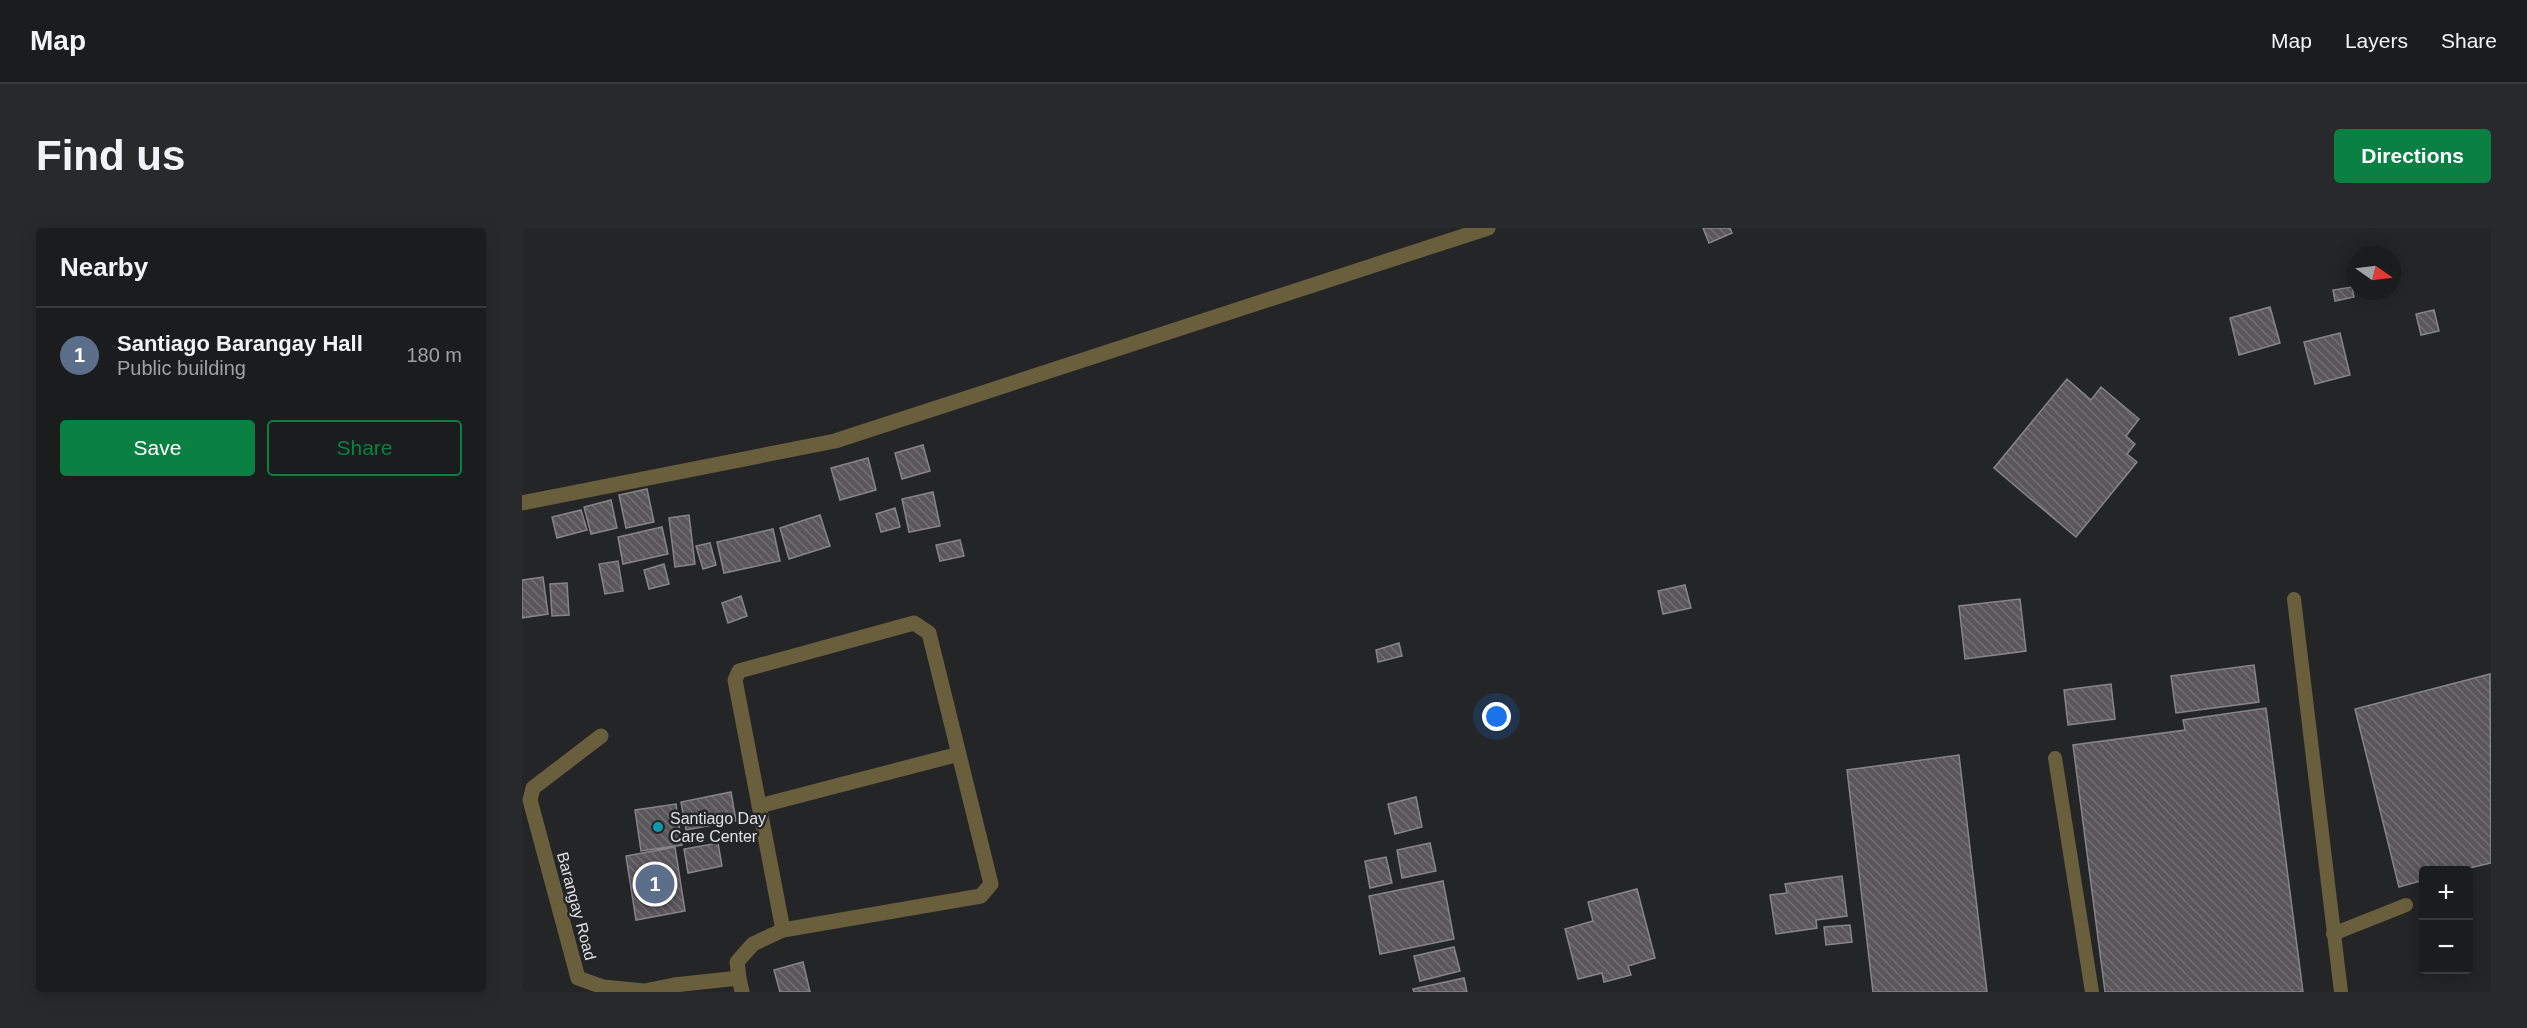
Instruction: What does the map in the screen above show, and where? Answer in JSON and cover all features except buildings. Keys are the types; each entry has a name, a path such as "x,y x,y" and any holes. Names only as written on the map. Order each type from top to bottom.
{"street":[{"path":"522,503 835,441 1488,228"},
{"path":"740,985 737,962 753,944 783,930 981,896 991,884 929,633 914,623 739,671 735,680 783,930"},
{"name":"Barangay Road","path":"601,736 533,788 530,800 578,978 603,987 644,991 674,985 740,985"},
{"path":"759,806 959,754"}],"lane":[{"path":"2294,599 2341,992"},
{"path":"2055,758 2092,992"},
{"path":"2333,934 2406,905"}],"place":[{"name":"Santiago Day Care Center","path":"658,827"},
{"name":"Santiago Barangay Hall","path":"655,884"}]}
